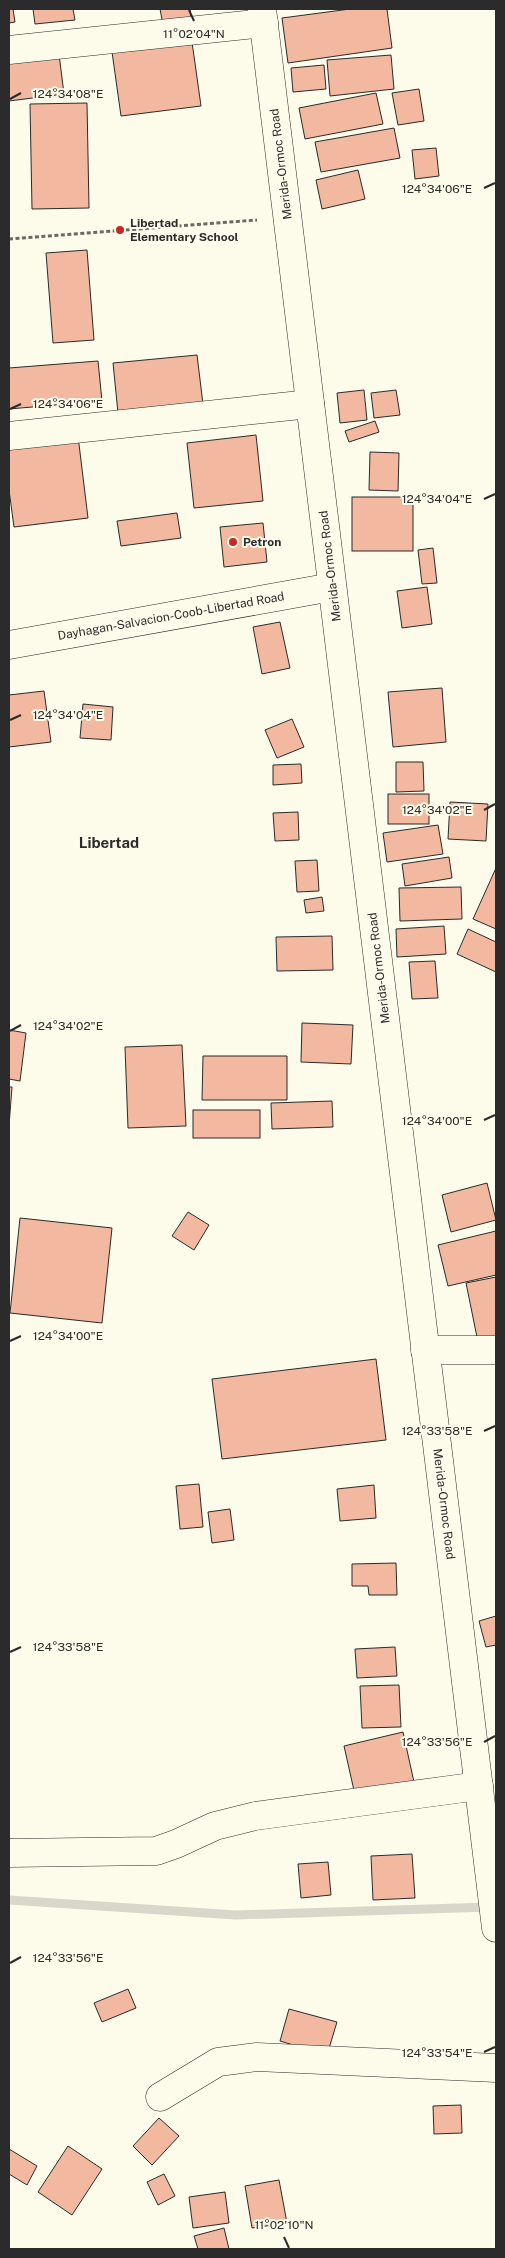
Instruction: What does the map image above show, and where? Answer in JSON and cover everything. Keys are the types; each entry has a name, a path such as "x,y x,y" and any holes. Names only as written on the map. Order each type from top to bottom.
{"main road":[{"path":"9,50 263,16"},
{"name":"Merida-Ormoc Road","path":"263,16 496,1928"},
{"path":"9,436 310,404"},
{"name":"Dayhagan-Salvacion-Coob-Libertad Road","path":"9,645 332,587"},
{"path":"425,1350 496,1350"},
{"path":"9,1853 156,1851 215,1826 255,1816 479,1786"},
{"path":"160,2097 218,2062 257,2056 496,2068"}],"path":[{"path":"9,239 262,220"}],"building":[{"path":"9,9 13,9 15,22 9,23"},
{"path":"33,9 73,9 75,20 35,24"},
{"path":"160,9 190,9 191,21 163,25"},
{"path":"350,9 387,9 392,48 288,63 282,18"},
{"path":"192,42 201,106 121,116 112,52"},
{"path":"59,54 64,94 9,101 9,61"},
{"path":"391,55 394,89 330,96 327,60"},
{"path":"324,65 326,89 293,92 291,68"},
{"path":"419,89 424,121 398,125 392,93"},
{"path":"376,93 383,124 305,139 299,108"},
{"path":"87,103 89,208 32,209 30,104"},
{"path":"394,128 400,158 321,172 315,142"},
{"path":"436,148 439,176 415,179 412,150"},
{"path":"358,170 365,199 322,209 316,180"},
{"path":"87,250 94,340 53,343 46,253"},
{"path":"197,355 203,404 118,413 113,363"},
{"path":"98,361 102,401 9,409 9,368"},
{"path":"364,390 367,420 340,423 337,393"},
{"path":"396,390 400,415 374,418 371,393"},
{"path":"375,421 379,432 349,442 345,431"},
{"path":"256,435 263,501 194,508 187,443"},
{"path":"78,436 88,518 14,527 9,490 9,445"},
{"path":"370,452 399,453 398,491 369,490"},
{"path":"352,497 413,497 413,551 352,551"},
{"path":"177,513 181,538 121,546 117,521"},
{"path":"263,523 267,562 224,567 220,527"},
{"path":"433,548 437,583 422,584 418,550"},
{"path":"427,587 432,624 402,628 397,591"},
{"path":"280,622 290,668 262,674 253,627"},
{"path":"442,688 446,742 393,747 388,692"},
{"path":"44,691 51,742 9,747 9,695"},
{"path":"83,704 113,707 111,740 80,738"},
{"path":"292,719 304,747 277,758 265,730"},
{"path":"396,762 423,762 424,791 396,792"},
{"path":"301,764 302,783 273,785 273,765"},
{"path":"388,794 429,794 429,824 388,824"},
{"path":"450,802 488,804 486,841 448,839"},
{"path":"298,812 299,840 275,841 273,813"},
{"path":"438,825 443,854 387,862 383,833"},
{"path":"449,857 452,878 405,886 402,864"},
{"path":"317,860 319,891 297,892 295,861"},
{"path":"496,868 496,929 473,919"},
{"path":"461,887 462,919 400,921 399,888"},
{"path":"322,897 324,911 306,913 304,900"},
{"path":"444,926 446,954 397,957 396,929"},
{"path":"468,929 496,942 496,972 457,954"},
{"path":"332,936 333,970 277,971 276,937"},
{"path":"435,961 438,998 412,999 409,962"},
{"path":"302,1023 353,1025 351,1064 301,1062"},
{"path":"9,1030 26,1033 20,1081 9,1079"},
{"path":"182,1045 186,1126 128,1128 125,1047"},
{"path":"203,1056 287,1056 287,1100 202,1100"},
{"path":"9,1087 12,1087 9,1126"},
{"path":"332,1101 333,1127 272,1129 271,1103"},
{"path":"193,1110 260,1110 260,1138 193,1138"},
{"path":"487,1183 496,1220 451,1232 442,1195"},
{"path":"188,1212 209,1225 194,1250 172,1236"},
{"path":"20,1218 112,1228 102,1323 10,1313"},
{"path":"496,1231 496,1275 448,1286 438,1245"},
{"path":"496,1277 496,1343 479,1347 466,1283"},
{"path":"376,1359 386,1440 222,1459 212,1379"},
{"path":"199,1484 203,1527 180,1529 176,1486"},
{"path":"374,1485 376,1518 340,1521 337,1489"},
{"path":"230,1509 234,1540 212,1543 208,1512"},
{"path":"396,1563 397,1595 369,1595 368,1586 352,1586 352,1564"},
{"path":"496,1616 496,1645 486,1647 479,1621"},
{"path":"395,1647 397,1676 357,1678 355,1649"},
{"path":"399,1685 401,1727 362,1728 360,1686"},
{"path":"403,1732 414,1782 355,1795 344,1746"},
{"path":"412,1854 415,1898 373,1900 371,1856"},
{"path":"328,1862 331,1895 301,1898 298,1864"},
{"path":"128,1989 136,2008 102,2022 94,2003"},
{"path":"289,2009 337,2022 327,2055 280,2041"},
{"path":"461,2105 462,2133 434,2134 433,2106"},
{"path":"159,2118 179,2136 152,2165 133,2146"},
{"path":"68,2146 102,2169 72,2215 38,2192"},
{"path":"9,2149 37,2166 27,2185 9,2174"},
{"path":"164,2174 175,2196 158,2205 147,2182"},
{"path":"279,2180 287,2223 252,2228 245,2186"},
{"path":"225,2192 229,2223 193,2228 189,2197"},
{"path":"224,2228 229,2249 198,2249 194,2236"}],"waterway":[{"path":"9,1900 236,1915 490,1907"}],"place":[{"name":"Libertad Elementary School","path":"120,230"},
{"name":"Petron","path":"233,542"}],"district":[{"name":"Libertad","path":"109,843"}]}
